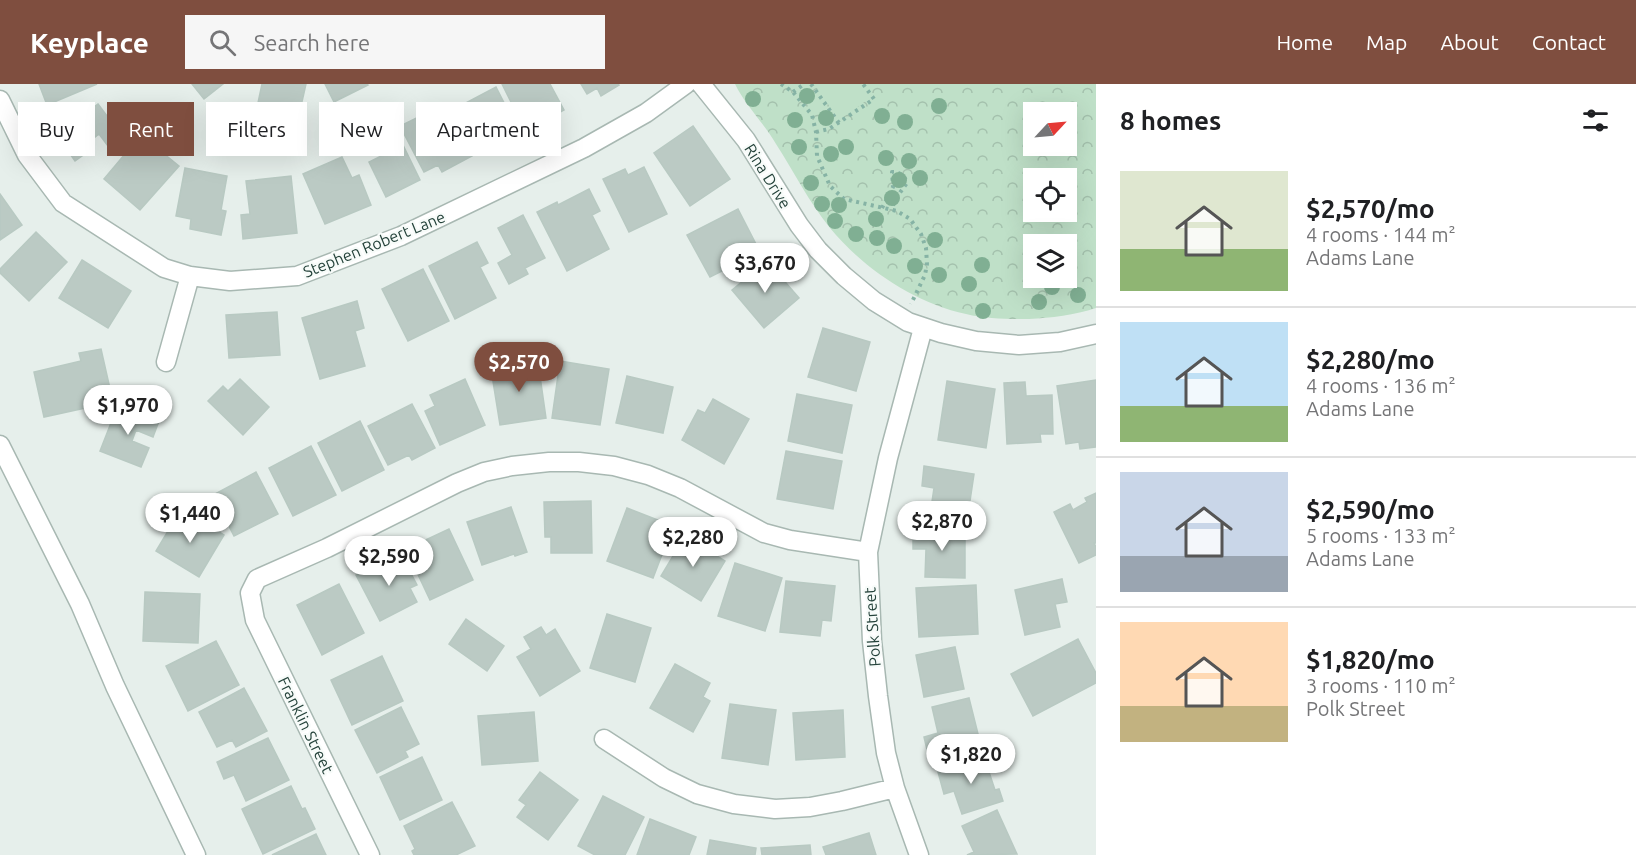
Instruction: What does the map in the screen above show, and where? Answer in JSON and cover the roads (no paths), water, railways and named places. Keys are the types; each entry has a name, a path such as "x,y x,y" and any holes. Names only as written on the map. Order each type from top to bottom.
{"street":[{"name":"Stephen Robert Lane","path":"0,100 27,155 63,203 164,268 190,276 230,281 297,276 401,236 584,148 646,113 686,84"},
{"name":"Rina Drive","path":"701,84 746,140 799,225 818,250 874,301 904,320 923,328 976,341 1019,345 1060,342 1096,334"},
{"path":"166,362 190,276"},
{"name":"Polk Street","path":"919,855 895,788 886,753 872,641 868,552 888,458 923,328"},
{"path":"0,446 80,604 115,686 196,855"},
{"name":"Franklin Street","path":"370,855 255,620 250,593 257,579 327,548 457,483 484,472 549,462 579,462 614,466 648,475 680,488 764,533 790,540 868,552"},
{"path":"604,739 663,778 697,794 734,804 775,810 810,807 895,788"}]}
